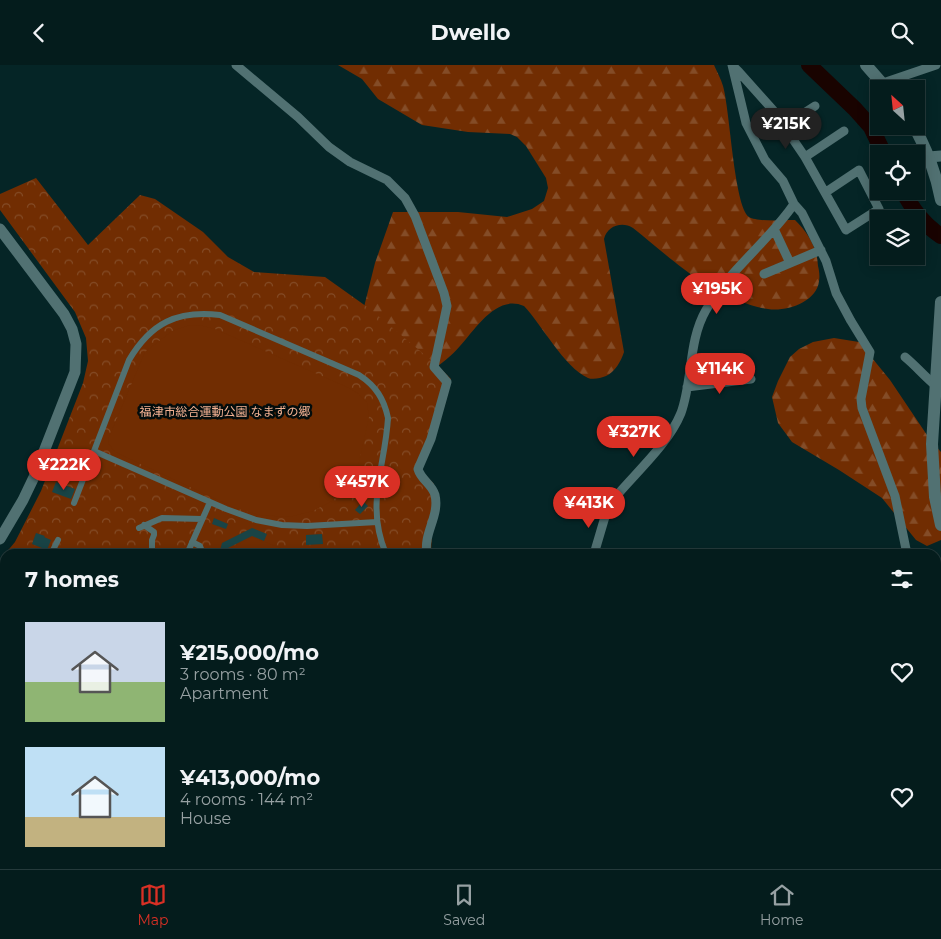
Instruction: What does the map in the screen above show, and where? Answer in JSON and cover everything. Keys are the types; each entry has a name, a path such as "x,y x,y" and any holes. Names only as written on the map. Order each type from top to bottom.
{"main road":[{"path":"866,65 880,80"},
{"path":"920,135 935,156 935,174 941,200"},
{"path":"941,301 932,444 933,479 941,525"}],"street":[{"path":"236,65 298,117 329,147 350,162 387,180 406,198 415,216 444,293 447,306 434,367 447,382 431,439 418,469 419,474 435,493 435,515 427,537 428,549"},
{"path":"732,65 773,110 805,157 846,230 879,209 859,170 826,192"},
{"path":"732,65 746,123 765,160 783,181 794,204 802,213 826,261 836,293 870,351 861,399 862,408 895,496 906,549"},
{"path":"900,80 936,65"},
{"path":"784,126 815,106"},
{"path":"805,157 844,131"},
{"path":"595,549 607,510 675,427 687,387 700,321 721,288 794,204"},
{"path":"0,229 64,315 72,329 76,344 76,359 71,385 34,477 0,539"},
{"path":"774,229 790,263"},
{"path":"764,275 820,250"},
{"path":"74,503 129,360 145,337 155,328 176,318 195,313 220,315 360,375 371,383 380,394 386,407 388,432 378,486 376,522 384,549"},
{"path":"905,357 935,385"},
{"path":"687,387 751,379"},
{"path":"94,451 256,520 282,525 307,526 376,522"},
{"path":"189,549 210,502"},
{"path":"152,549 154,531 142,527 162,518 202,519"},
{"path":"54,549 58,540"},
{"path":"192,543 200,546 201,549"}],"green space":[{"path":"338,65 714,65 726,98 736,177 744,209 749,217 753,219 795,220 800,225 808,235 816,253 819,275 817,288 807,300 792,307 775,310 749,305 712,288 684,269 633,228 620,225 608,231 604,239 624,352 612,372 592,379 579,373 570,365 524,306 514,304 505,305 488,315 454,353 431,372 357,335 375,263 393,212 458,212 507,217 532,209 544,201 548,188 546,178 526,146 517,137 510,134 468,132 422,125 378,99 362,79"},
{"name":"福津市総合運動公園 なまずの郷","path":"36,178 88,245 140,195 155,199 203,232 228,257 254,272 325,277 370,309 451,379 438,425 420,469 434,484 431,549 9,549 15,542 41,491 83,383 88,361 86,338 75,312 0,210 0,194"},
{"path":"199,325 215,329 349,388 359,394 367,403 369,417 357,471 346,488 332,501 313,511 289,517 260,515 235,508 115,452 108,443 145,352 172,331 187,326"},
{"path":"834,338 859,342 890,380 931,441 941,452 941,540 927,546 916,540 882,498 792,442 778,423 772,397 790,357 799,349 813,342"},
{"path":"252,537 283,549 229,549"}],"building":[{"path":"56,482 75,489 71,499 52,492"},
{"path":"363,501 368,506 360,514 355,510"},
{"path":"214,518 228,524 226,529 212,524"},
{"path":"252,528 267,534 264,541 252,536 228,549 220,549 222,543"},
{"path":"36,533 51,540 47,549 32,544"},
{"path":"322,534 323,544 306,545 306,535"}],"waterway":[{"path":"809,65 871,127 880,145"},
{"path":"909,200 919,216 941,236"}]}
